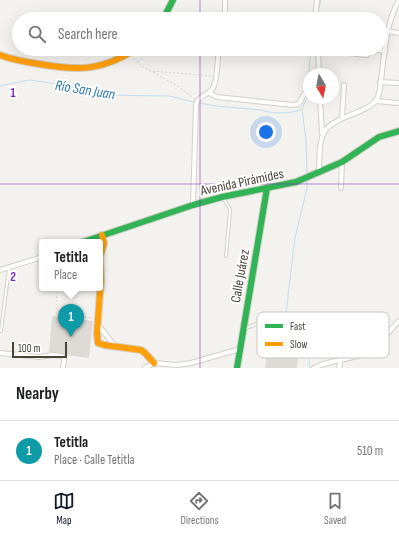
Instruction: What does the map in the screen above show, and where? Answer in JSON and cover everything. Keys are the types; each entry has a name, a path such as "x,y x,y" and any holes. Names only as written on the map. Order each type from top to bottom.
{"main road":[{"path":"167,12 174,0"},
{"path":"0,55 10,59 75,70 102,66 124,57"},
{"path":"0,62 10,59"},
{"name":"Avenida Pirámides","path":"91,239 193,205 222,197 296,182 342,162 379,137 399,131"},
{"name":"Calle Juárez","path":"237,368 267,188"},
{"path":"102,235 104,242 103,246"},
{"path":"101,291 97,339 98,344 102,346 116,346 142,350 154,363"}],"street":[{"path":"225,0 225,12"},
{"path":"316,12 317,0"},
{"path":"399,0 389,22 387,32 399,33"},
{"path":"193,205 195,108 197,101 201,96 209,93 215,84 218,56"},
{"path":"318,56 319,68"},
{"path":"322,133 331,124 342,117 367,108 375,101 384,56"},
{"path":"380,82 399,83"},
{"path":"342,117 344,85"},
{"path":"209,93 217,97 294,105 299,104 303,96"},
{"path":"375,101 399,103"},
{"path":"319,171 322,133 320,104"},
{"path":"341,188 342,162"},
{"path":"0,270 39,257"},
{"path":"389,331 399,321"},
{"path":"99,322 116,346"},
{"path":"145,368 154,363 177,365 191,363 240,349"},
{"path":"0,353 39,358 53,355 62,356 64,358 63,368"},
{"path":"314,368 345,358"},
{"path":"339,368 341,359"}],"lane":[{"path":"222,197 230,208 226,256"},
{"path":"1,331 9,268"},
{"path":"244,329 257,324"}],"path":[{"path":"137,62 143,56"},
{"path":"124,57 133,59 143,67 181,88 197,101"},
{"path":"151,71 216,76"},
{"path":"57,291 55,304 57,312 60,314 87,318 99,322"}],"building":[{"path":"52,316 93,321 89,358 49,352"},
{"path":"266,358 298,358 297,368 265,368"}],"waterway":[{"name":"Río San Juan","path":"318,12 321,0"},
{"name":"Río San Juan","path":"309,68 310,56"},
{"name":"Río San Juan","path":"0,86 29,80 57,84 100,95 169,96 194,102"},
{"name":"Río San Juan","path":"199,103 282,113 298,111 302,109 304,104"},
{"path":"302,109 306,140 307,173"},
{"path":"286,312 295,238 307,188 307,180"},
{"path":"309,358 310,368"}],"traffic: fast":[{"path":"167,12 173,0"},
{"path":"92,239 193,205 222,197 296,182 342,162 379,137 399,131"},
{"path":"237,368 267,188"}],"traffic: slow":[{"path":"0,55 15,60 66,68 101,65 112,62 124,56"},
{"path":"102,235 103,239"},
{"path":"103,239 103,246"},
{"path":"100,291 97,333 98,343 141,350 154,363"}],"place":[{"name":"Tetitla","path":"71,337"}]}
